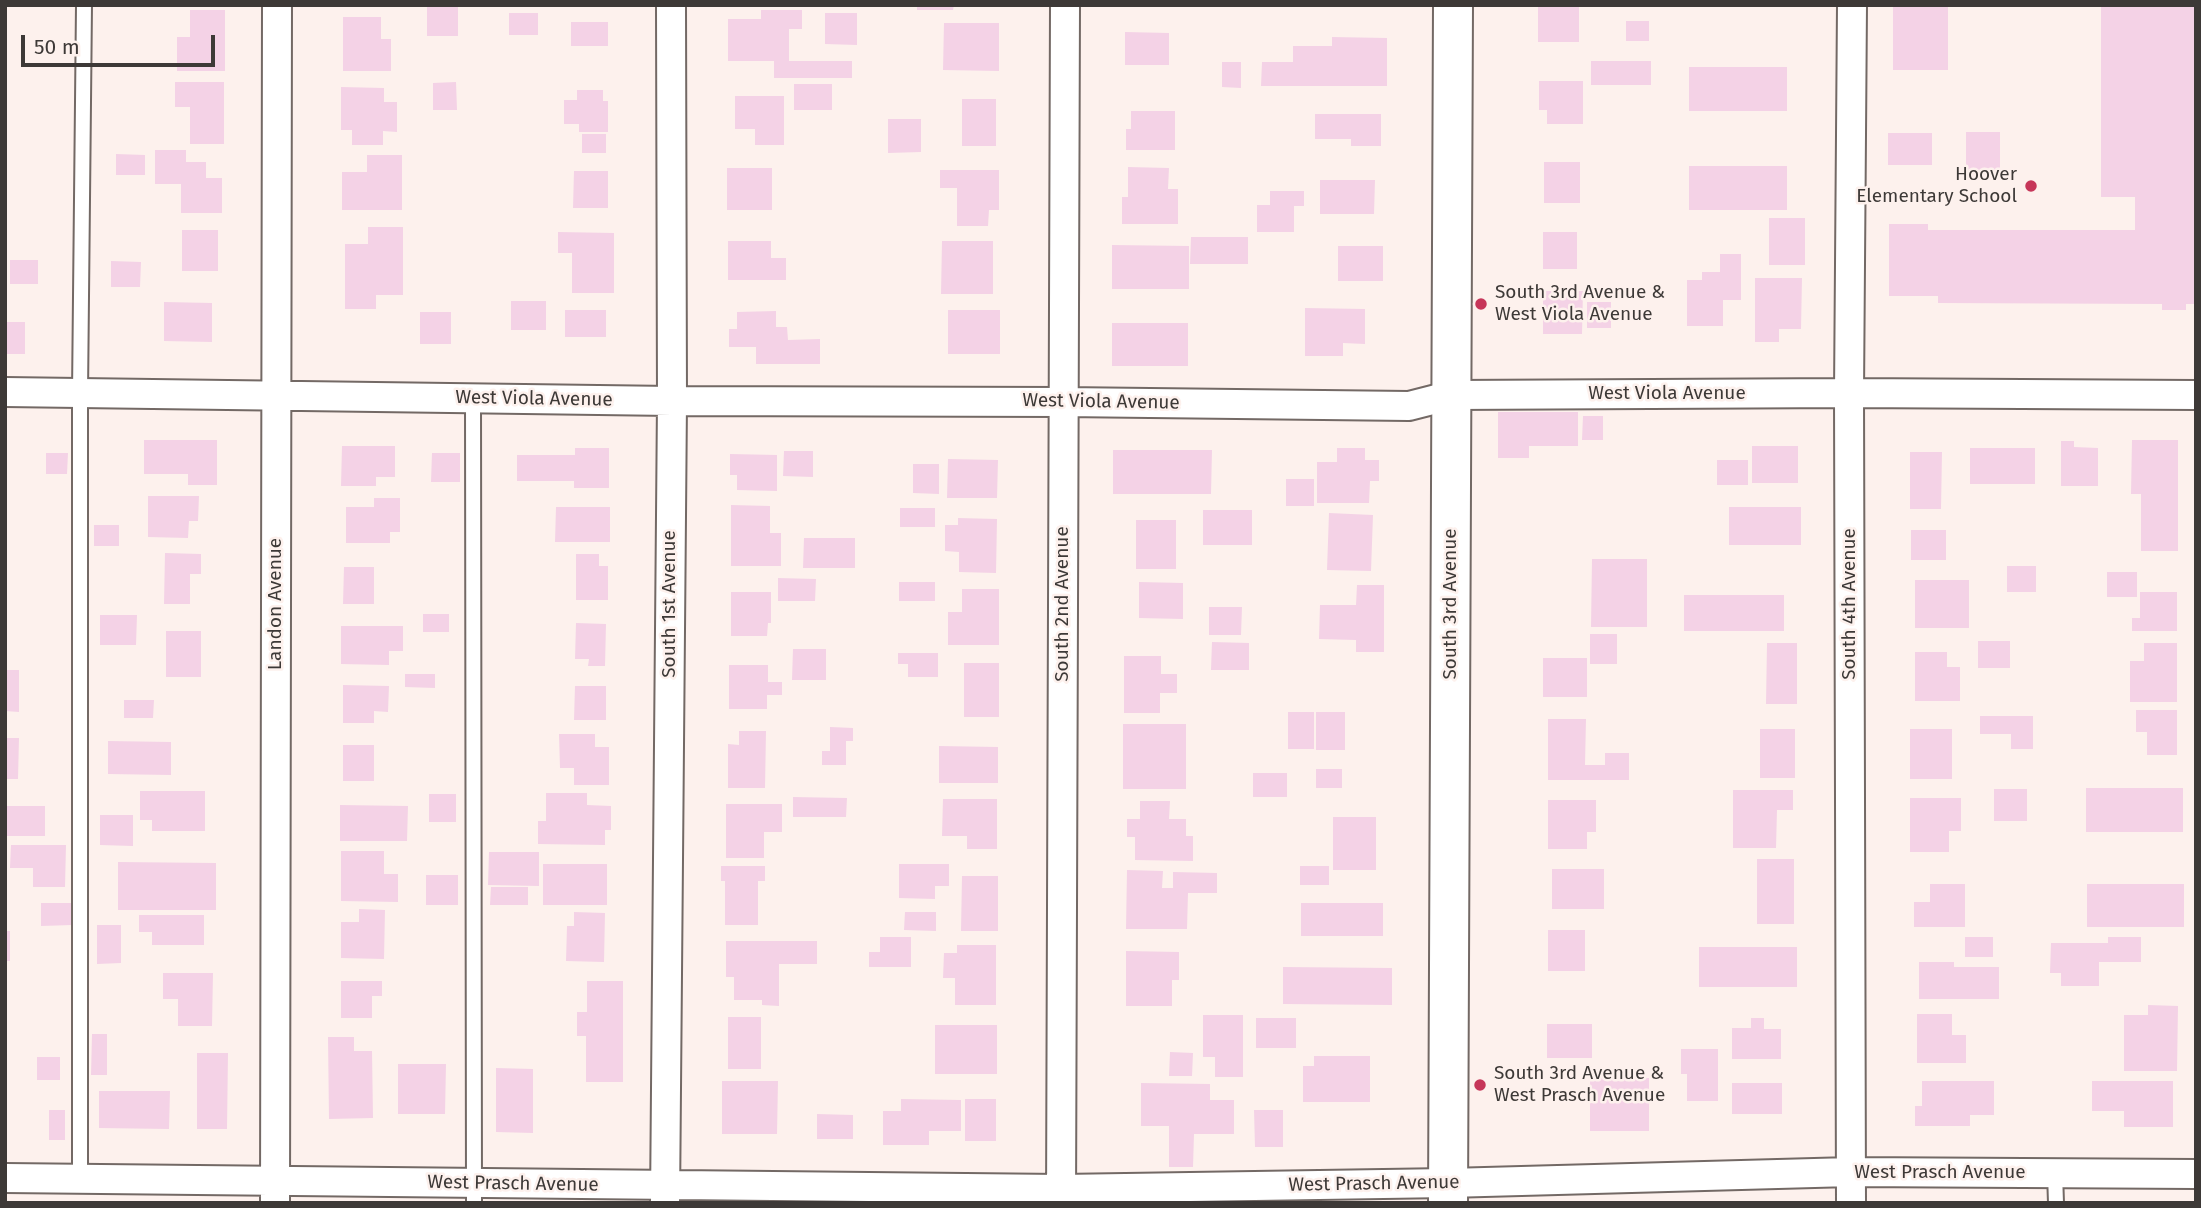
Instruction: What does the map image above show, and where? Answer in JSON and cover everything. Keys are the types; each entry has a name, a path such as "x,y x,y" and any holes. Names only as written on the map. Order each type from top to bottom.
{"street":[{"name":"Landon Avenue","path":"275,1192 277,5"},
{"name":"South 1st Avenue","path":"665,1195 672,401 671,5"},
{"name":"South 2nd Avenue","path":"1061,1196 1065,5"},
{"name":"South 3rd Avenue","path":"1448,1193 1453,5"},
{"name":"South 4th Avenue","path":"1851,1203 1849,393 1852,5"},
{"name":"West Viola Avenue","path":"5,392 672,401 1409,406 1452,395 2196,395"},
{"name":"West Prasch Avenue","path":"5,1178 80,1179 275,1192 1061,1196 1448,1193 1851,1172 2196,1174"}],"lane":[{"path":"80,1179 80,393 84,5"},
{"path":"473,398 474,1193"},
{"path":"2055,1173 2056,1203"}],"building":[{"path":"917,5 954,5 953,10 917,10"},
{"path":"1538,5 1579,5 1579,42 1538,42"},
{"path":"1893,5 1948,5 1948,70 1893,70"},
{"path":"2101,5 2196,7 2196,304 2186,304 2186,310 2162,310 2162,304 1938,303 1938,296 1889,296 1889,224 1928,224 1928,230 2135,230 2135,197 2101,197"},
{"path":"427,6 458,6 458,36 427,36"},
{"path":"190,10 225,10 225,71 177,71 177,37 190,37"},
{"path":"761,10 802,10 802,29 789,29 789,61 852,61 852,78 774,78 774,61 728,61 728,19 761,19"},
{"path":"509,13 538,13 538,35 509,35"},
{"path":"825,13 857,13 857,45 825,44"},
{"path":"343,17 381,17 381,39 391,39 391,71 343,71"},
{"path":"1626,21 1649,21 1649,41 1626,41"},
{"path":"571,22 608,22 608,46 571,46"},
{"path":"944,23 999,23 999,71 943,70"},
{"path":"1125,32 1169,33 1169,65 1125,65"},
{"path":"1332,37 1387,38 1387,86 1261,86 1262,62 1293,62 1293,46 1332,46"},
{"path":"1591,61 1651,61 1651,85 1591,85"},
{"path":"1222,62 1241,62 1241,88 1222,87"},
{"path":"1689,67 1787,67 1787,111 1689,111"},
{"path":"1539,81 1583,81 1583,124 1547,124 1547,110 1539,110"},
{"path":"175,82 224,82 224,144 190,144 190,107 175,107"},
{"path":"456,82 457,110 433,110 433,83"},
{"path":"794,84 832,84 832,110 794,110"},
{"path":"341,87 384,88 384,102 397,102 397,132 383,131 383,145 352,145 352,130 341,130"},
{"path":"577,90 603,90 603,101 608,101 608,132 579,132 579,124 564,124 564,100 577,100"},
{"path":"735,96 784,96 784,145 755,145 755,129 735,129"},
{"path":"962,99 996,99 996,146 962,146"},
{"path":"1131,111 1175,111 1175,150 1126,150 1126,129 1131,129"},
{"path":"1315,114 1381,114 1381,146 1351,146 1351,139 1315,139"},
{"path":"888,119 921,119 921,152 888,153"},
{"path":"1966,132 2000,132 2000,175 1966,175"},
{"path":"1888,133 1932,133 1932,165 1888,165"},
{"path":"582,134 606,134 606,153 582,153"},
{"path":"155,150 186,150 186,162 206,162 206,178 222,178 222,213 181,213 181,184 155,184"},
{"path":"116,154 145,155 145,175 116,175"},
{"path":"367,155 402,155 402,210 342,210 342,172 367,172"},
{"path":"1544,162 1580,162 1580,203 1544,203"},
{"path":"1689,166 1787,166 1787,210 1689,210"},
{"path":"1128,167 1169,168 1168,189 1178,189 1178,224 1122,224 1122,197 1128,197"},
{"path":"727,168 772,168 772,210 727,210"},
{"path":"940,170 999,170 999,210 989,210 988,226 957,226 957,188 940,188"},
{"path":"574,171 608,171 608,208 573,208"},
{"path":"1320,180 1375,180 1374,214 1320,214"},
{"path":"1270,191 1304,191 1304,206 1294,206 1294,232 1257,232 1257,205 1270,205"},
{"path":"1769,218 1805,218 1805,265 1769,265"},
{"path":"368,227 403,227 403,295 376,295 376,309 345,309 345,244 368,244"},
{"path":"182,230 218,230 218,271 182,271"},
{"path":"558,232 614,233 614,293 572,293 572,253 558,253"},
{"path":"1543,232 1577,232 1577,269 1543,269"},
{"path":"1191,237 1248,237 1248,264 1190,264"},
{"path":"728,241 771,241 771,258 786,258 786,280 728,280"},
{"path":"942,241 993,241 993,294 941,294"},
{"path":"1112,245 1189,246 1189,289 1112,289"},
{"path":"1338,246 1383,246 1383,281 1338,281"},
{"path":"1720,254 1741,254 1741,300 1723,300 1723,326 1687,326 1687,280 1702,280 1702,272 1720,272"},
{"path":"10,260 38,260 38,284 10,284"},
{"path":"111,261 141,262 140,287 111,287"},
{"path":"1755,278 1802,278 1801,329 1779,329 1779,342 1755,342"},
{"path":"1543,291 1583,291 1582,334 1543,334"},
{"path":"511,301 546,301 546,330 511,330"},
{"path":"164,302 212,303 212,342 164,341"},
{"path":"1587,302 1611,302 1611,328 1587,328"},
{"path":"1305,308 1365,309 1365,344 1343,343 1343,356 1305,356"},
{"path":"565,310 606,310 606,337 565,337"},
{"path":"948,310 1000,310 1000,354 948,354"},
{"path":"776,311 776,327 787,327 788,340 820,339 820,364 756,364 756,347 729,347 729,329 737,329 737,312"},
{"path":"420,312 451,312 451,344 420,344"},
{"path":"6,322 25,322 25,354 6,354"},
{"path":"1112,323 1188,323 1188,366 1112,366"},
{"path":"1498,412 1578,412 1578,446 1529,446 1529,458 1498,458"},
{"path":"1583,416 1603,416 1603,440 1582,440"},
{"path":"144,440 217,440 217,485 188,485 188,474 144,474"},
{"path":"2132,440 2178,440 2178,551 2141,551 2141,494 2131,494"},
{"path":"2061,441 2074,441 2074,447 2098,448 2098,486 2061,486"},
{"path":"342,446 395,446 395,477 376,477 376,486 341,486"},
{"path":"1752,446 1798,446 1798,483 1752,483"},
{"path":"575,448 609,448 609,488 574,488 574,481 517,481 517,455 575,455"},
{"path":"1337,448 1365,448 1365,460 1379,460 1379,481 1370,481 1369,503 1317,503 1317,462 1337,462"},
{"path":"1970,448 2035,448 2035,484 1970,484"},
{"path":"1113,450 1212,450 1211,494 1113,494"},
{"path":"784,451 813,451 813,477 783,476"},
{"path":"1910,452 1942,452 1941,509 1910,509"},
{"path":"46,453 68,453 67,474 46,474"},
{"path":"432,453 460,453 460,482 431,482"},
{"path":"730,454 777,455 777,491 737,490 737,475 730,475"},
{"path":"948,459 998,460 997,498 947,498"},
{"path":"1717,460 1748,460 1748,485 1717,485"},
{"path":"913,464 939,464 939,494 913,493"},
{"path":"1286,479 1314,479 1314,506 1286,506"},
{"path":"148,496 199,496 198,521 189,521 188,538 148,537"},
{"path":"374,498 400,498 400,532 390,532 390,543 346,543 346,507 374,507"},
{"path":"731,505 770,506 770,533 781,533 781,566 731,566"},
{"path":"556,507 610,507 610,542 555,542"},
{"path":"1729,507 1801,507 1801,545 1729,545"},
{"path":"900,508 935,508 935,527 900,527"},
{"path":"1203,510 1252,510 1252,545 1203,545"},
{"path":"1329,513 1373,515 1371,571 1327,570"},
{"path":"958,518 997,519 996,573 959,572 959,552 945,551 945,525 958,525"},
{"path":"1136,520 1176,520 1176,569 1136,569"},
{"path":"94,525 119,525 119,546 94,546"},
{"path":"1911,530 1946,530 1946,560 1911,560"},
{"path":"804,538 855,538 855,568 803,568"},
{"path":"165,553 201,554 201,574 190,574 190,604 164,604"},
{"path":"576,554 599,554 599,566 608,566 608,600 576,600"},
{"path":"1592,559 1647,559 1647,627 1591,627"},
{"path":"2007,566 2036,566 2036,592 2007,592"},
{"path":"344,567 374,567 374,604 343,604"},
{"path":"2107,572 2137,572 2137,597 2107,597"},
{"path":"778,578 816,579 815,601 778,601"},
{"path":"1915,580 1969,580 1969,628 1915,628"},
{"path":"899,582 935,582 935,601 899,601"},
{"path":"1139,582 1183,583 1183,619 1139,618"},
{"path":"1357,585 1384,585 1384,652 1356,652 1356,640 1319,639 1320,605 1356,605"},
{"path":"962,589 999,589 999,645 948,645 948,612 962,612"},
{"path":"731,592 771,592 771,623 768,623 767,636 731,636"},
{"path":"2140,592 2177,592 2177,631 2132,631 2132,618 2140,618"},
{"path":"1684,595 1784,595 1784,631 1684,631"},
{"path":"1209,607 1242,607 1241,635 1209,635"},
{"path":"423,614 449,614 449,632 423,632"},
{"path":"100,615 137,615 136,645 100,645"},
{"path":"576,623 606,624 605,666 588,666 589,659 575,659"},
{"path":"341,626 403,626 403,651 389,651 389,665 341,664"},
{"path":"166,631 201,631 201,677 166,677"},
{"path":"1590,634 1617,634 1617,664 1590,664"},
{"path":"1978,641 2010,641 2010,668 1978,668"},
{"path":"1212,642 1249,643 1249,670 1211,670"},
{"path":"1767,643 1797,643 1797,704 1766,704"},
{"path":"2144,643 2177,643 2177,702 2130,702 2130,661 2144,661"},
{"path":"793,649 826,649 826,680 792,680"},
{"path":"1915,652 1947,652 1947,667 1960,667 1960,701 1915,701"},
{"path":"898,653 938,653 938,677 908,677 908,664 898,664"},
{"path":"1124,656 1161,656 1161,674 1177,674 1177,693 1160,693 1160,713 1124,713"},
{"path":"1543,658 1587,658 1587,697 1543,697"},
{"path":"964,663 999,663 999,717 964,717"},
{"path":"729,665 768,665 768,682 782,682 782,695 767,695 767,709 729,709"},
{"path":"5,670 19,670 19,712 5,711"},
{"path":"405,674 435,674 435,688 405,687"},
{"path":"343,685 389,686 388,712 374,711 374,723 343,723"},
{"path":"575,686 606,686 606,720 574,720"},
{"path":"124,700 154,700 153,718 124,718"},
{"path":"2136,710 2177,710 2177,755 2147,755 2147,732 2136,732"},
{"path":"1288,712 1314,712 1314,749 1288,749"},
{"path":"1316,712 1345,712 1345,750 1316,750"},
{"path":"1980,716 2033,716 2033,749 2011,749 2011,734 1980,734"},
{"path":"1548,719 1586,719 1585,765 1605,765 1605,753 1629,753 1629,780 1548,780"},
{"path":"1123,724 1186,724 1186,789 1123,789"},
{"path":"830,727 853,728 853,741 846,741 846,765 822,765 822,751 830,751"},
{"path":"1760,729 1795,729 1795,778 1760,778"},
{"path":"1910,729 1952,729 1952,779 1910,779"},
{"path":"739,731 766,731 765,788 728,788 728,744 739,745"},
{"path":"559,734 595,734 595,747 609,747 609,785 574,785 574,768 560,768"},
{"path":"5,738 19,738 18,779 5,779"},
{"path":"108,741 171,742 171,775 108,774"},
{"path":"343,745 374,745 374,781 343,781"},
{"path":"939,746 998,747 998,783 939,783"},
{"path":"1316,769 1342,769 1342,788 1316,788"},
{"path":"1253,773 1287,773 1287,797 1253,797"},
{"path":"2086,788 2183,788 2183,832 2086,832"},
{"path":"1994,789 2027,789 2027,821 1994,821"},
{"path":"1733,790 1793,790 1793,810 1777,810 1776,848 1733,848"},
{"path":"140,791 205,791 205,831 152,831 152,820 140,820"},
{"path":"546,793 587,793 587,805 611,806 611,830 605,830 605,845 538,844 538,821 546,821"},
{"path":"429,794 456,794 456,822 429,822"},
{"path":"793,797 847,798 846,817 793,817"},
{"path":"1910,798 1961,798 1961,831 1949,831 1949,852 1910,852"},
{"path":"943,799 997,799 997,849 967,849 967,836 942,836"},
{"path":"1548,800 1596,800 1596,832 1587,832 1587,849 1548,849"},
{"path":"1140,801 1170,801 1169,819 1186,819 1186,836 1193,836 1193,861 1135,860 1135,837 1127,837 1127,819 1140,819"},
{"path":"726,804 782,804 782,832 764,832 764,858 726,858"},
{"path":"340,805 408,806 407,841 340,841"},
{"path":"5,806 45,806 45,836 5,836"},
{"path":"100,815 133,815 133,846 100,845"},
{"path":"1333,817 1376,817 1376,870 1333,870"},
{"path":"11,845 66,845 65,887 33,887 33,868 10,868"},
{"path":"341,851 384,851 384,874 398,874 398,902 341,901"},
{"path":"489,852 539,852 539,886 488,885"},
{"path":"1757,859 1794,859 1794,924 1757,924"},
{"path":"118,862 216,863 216,910 118,910"},
{"path":"543,864 607,864 607,905 543,905"},
{"path":"899,864 949,864 949,886 935,886 935,899 899,898"},
{"path":"721,866 765,866 765,881 758,881 758,925 725,925 725,881 721,881"},
{"path":"1300,866 1329,866 1329,885 1300,885"},
{"path":"1552,869 1604,869 1604,909 1552,909"},
{"path":"1127,870 1163,871 1162,888 1173,888 1173,872 1217,873 1217,893 1188,893 1187,929 1126,929"},
{"path":"426,875 458,875 458,905 426,905"},
{"path":"962,876 998,876 998,931 961,931"},
{"path":"1930,884 1965,884 1965,927 1914,927 1914,902 1930,902"},
{"path":"2087,884 2184,884 2184,927 2087,927"},
{"path":"491,887 528,887 528,905 490,905"},
{"path":"41,903 72,903 72,925 41,926"},
{"path":"1301,903 1383,903 1383,936 1301,936"},
{"path":"359,909 385,910 384,959 341,958 341,922 359,922"},
{"path":"574,912 605,913 604,962 566,961 567,926 574,926"},
{"path":"905,912 936,912 936,931 904,930"},
{"path":"139,915 204,915 204,945 152,945 152,932 139,932"},
{"path":"97,925 121,925 121,963 97,964"},
{"path":"1548,930 1585,930 1585,971 1548,971"},
{"path":"5,931 10,931 10,961 5,961"},
{"path":"880,937 911,937 911,967 869,967 869,952 880,952"},
{"path":"1965,937 1993,937 1993,957 1965,957"},
{"path":"2108,937 2141,937 2141,962 2099,962 2099,986 2061,986 2061,973 2050,973 2051,943 2108,943"},
{"path":"726,941 817,941 817,964 779,964 779,1006 762,1005 762,1000 734,1000 734,977 726,977"},
{"path":"957,945 996,945 996,1005 955,1005 955,978 943,978 944,953 957,953"},
{"path":"1699,947 1797,947 1797,987 1699,987"},
{"path":"1126,951 1179,952 1179,980 1172,980 1172,1006 1126,1006"},
{"path":"1919,962 1954,962 1954,967 1999,967 1999,999 1919,999"},
{"path":"1283,967 1392,968 1392,1005 1283,1004"},
{"path":"163,973 213,973 212,1026 178,1026 178,999 163,999"},
{"path":"341,981 382,981 382,996 372,996 372,1018 341,1018"},
{"path":"587,981 623,981 623,1082 586,1082 586,1036 577,1036 577,1012 587,1012"},
{"path":"2148,1005 2178,1006 2177,1071 2124,1071 2124,1015 2148,1015"},
{"path":"1917,1014 1952,1014 1952,1035 1966,1035 1966,1063 1917,1063"},
{"path":"1203,1015 1243,1015 1243,1077 1215,1077 1215,1057 1203,1057"},
{"path":"728,1017 761,1017 761,1069 728,1069"},
{"path":"1256,1018 1296,1018 1296,1048 1256,1048"},
{"path":"1751,1018 1764,1018 1764,1029 1781,1029 1781,1059 1732,1059 1732,1028 1751,1028"},
{"path":"1547,1024 1592,1024 1592,1058 1547,1058"},
{"path":"935,1025 997,1025 997,1074 935,1074"},
{"path":"92,1034 107,1034 107,1075 91,1075"},
{"path":"328,1037 354,1037 354,1051 372,1051 373,1118 329,1119"},
{"path":"1681,1049 1718,1049 1718,1101 1687,1101 1687,1074 1681,1074"},
{"path":"1170,1052 1193,1053 1192,1076 1169,1076"},
{"path":"197,1053 228,1053 227,1129 197,1129"},
{"path":"1314,1056 1370,1056 1370,1102 1303,1102 1303,1066 1314,1066"},
{"path":"37,1057 60,1057 60,1080 37,1080"},
{"path":"398,1064 446,1064 445,1114 398,1114"},
{"path":"496,1068 533,1069 533,1133 496,1132"},
{"path":"1590,1078 1649,1078 1649,1131 1590,1131"},
{"path":"722,1081 778,1081 777,1134 722,1134"},
{"path":"1922,1081 1994,1081 1994,1115 1970,1115 1970,1126 1915,1126 1915,1106 1922,1106"},
{"path":"2092,1081 2173,1081 2173,1127 2124,1127 2124,1111 2092,1111"},
{"path":"1141,1083 1210,1084 1210,1100 1234,1100 1234,1134 1194,1134 1193,1167 1169,1167 1169,1126 1141,1126"},
{"path":"1732,1083 1782,1083 1782,1114 1732,1114"},
{"path":"99,1091 170,1091 169,1129 99,1128"},
{"path":"901,1099 961,1100 961,1131 929,1131 929,1145 883,1145 883,1111 901,1111"},
{"path":"965,1099 996,1099 996,1141 965,1141"},
{"path":"49,1110 65,1110 65,1140 49,1140"},
{"path":"1254,1110 1283,1110 1283,1147 1255,1147"},
{"path":"817,1114 853,1115 853,1139 817,1139"}],"place":[{"name":"Hoover Elementary School","path":"2031,186"},
{"name":"South 3rd Avenue & West Viola Avenue","path":"1481,304"},
{"name":"South 3rd Avenue & West Prasch Avenue","path":"1480,1085"}]}
